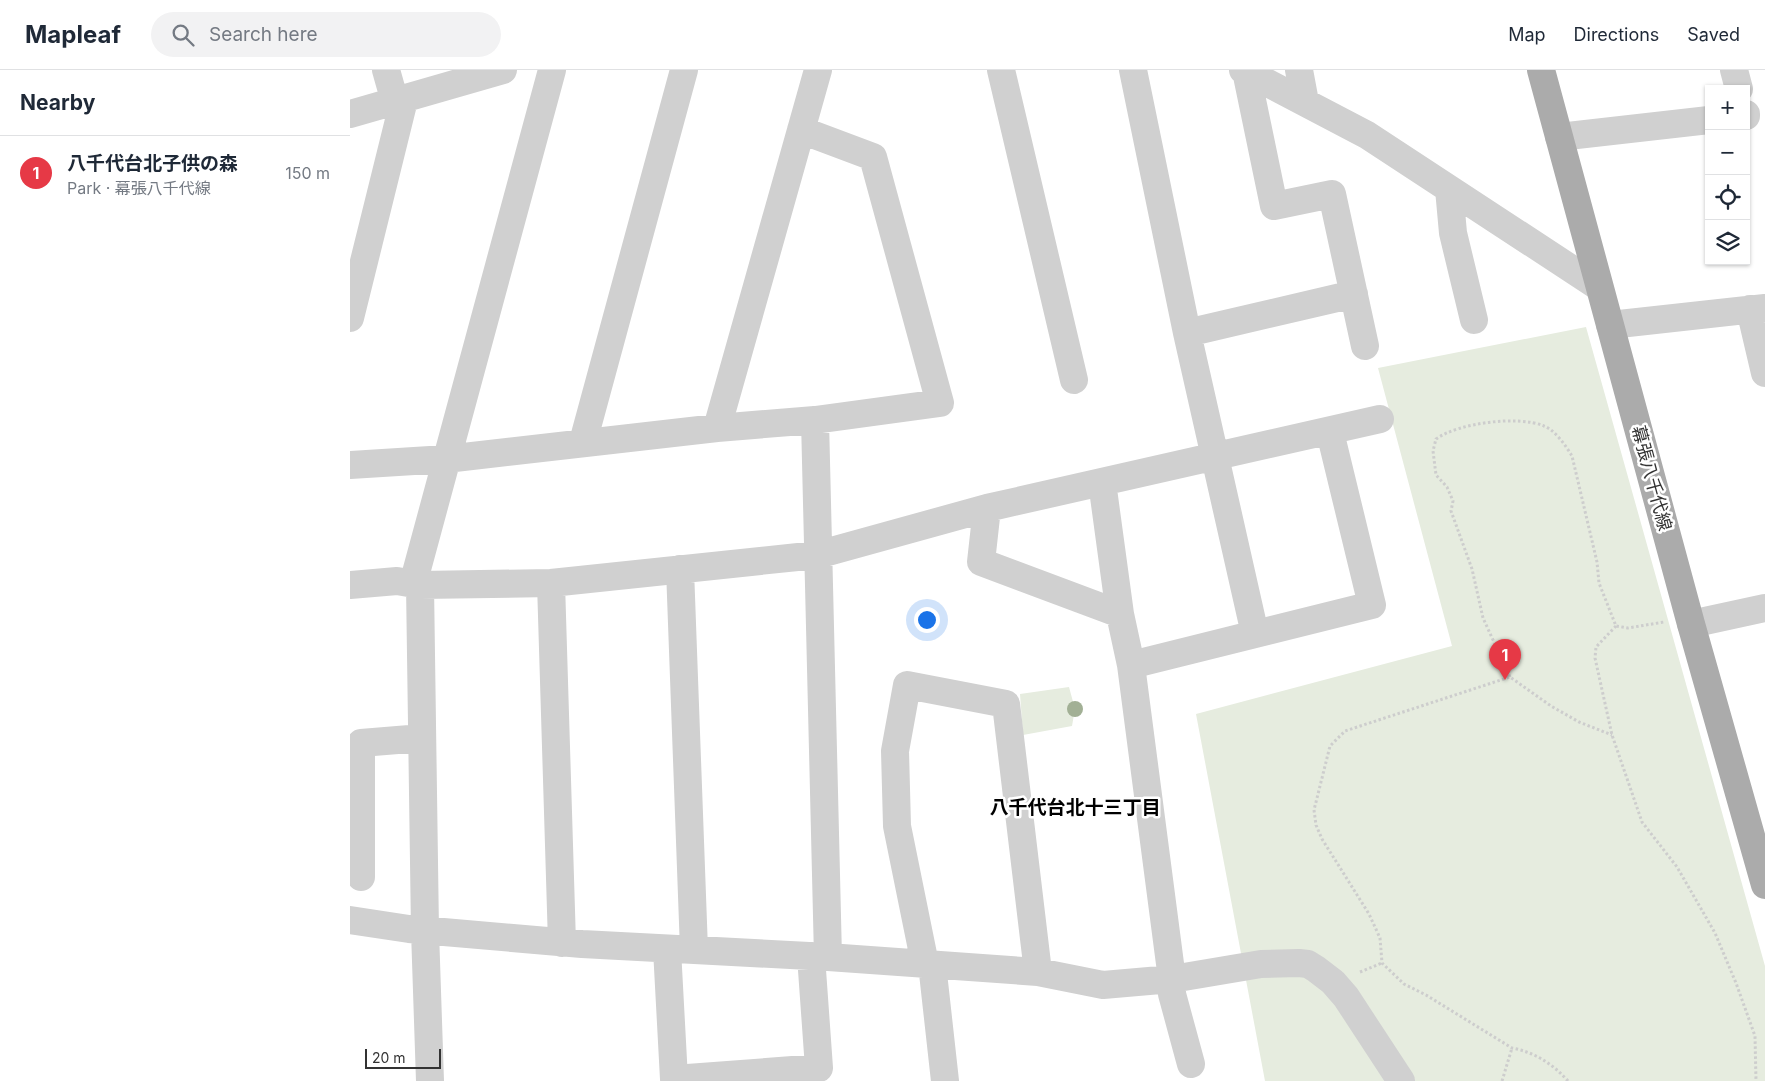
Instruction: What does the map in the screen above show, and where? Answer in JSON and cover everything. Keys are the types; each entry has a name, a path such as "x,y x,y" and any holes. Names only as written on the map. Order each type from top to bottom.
{"main road":[{"name":"幕張八千代線","path":"1541,70 1610,325 1680,622 1765,885"}],"street":[{"path":"350,318 399,101 386,70"},
{"path":"350,114 503,70"},
{"path":"430,1081 425,931 422,738 416,585 446,460 552,70"},
{"path":"583,442 684,70"},
{"path":"717,428 818,70"},
{"path":"1001,70 1074,380"},
{"path":"1133,70 1214,458 1255,634"},
{"path":"1299,70 1304,102"},
{"path":"1734,70 1738,85"},
{"path":"1244,71 1367,135 1599,287"},
{"path":"1244,71 1274,206 1332,194 1365,346"},
{"path":"1559,137 1705,120"},
{"path":"350,465 446,460 583,442 814,420 940,402 874,157 801,130"},
{"path":"1448,189 1453,233 1474,320"},
{"path":"1188,333 1354,294"},
{"path":"1610,325 1757,309 1765,373"},
{"path":"350,585 397,581 416,585 551,583 817,554 987,508 1330,432 1380,419"},
{"path":"667,949 674,1080 819,1068 817,554 814,420"},
{"path":"1130,665 1372,605 1330,432"},
{"path":"1102,482 1120,614 1130,665 1172,979 1172,994 1191,1064"},
{"path":"987,508 981,562 1120,614"},
{"path":"680,570 694,950"},
{"path":"551,583 562,943"},
{"path":"1680,622 1765,608"},
{"path":"944,1081 928,964 897,826 895,751 907,684 1006,704 1038,972"},
{"path":"361,877 361,743 422,738"},
{"path":"350,920 425,931 562,943 820,957 1038,972 1103,985 1172,979 1261,964 1287,962 1308,964 1333,982 1346,997 1401,1081"}],"path":[{"path":"1612,735 1579,722 1551,706 1510,677 1482,618 1472,569 1451,512 1453,501 1447,488 1436,475 1433,451 1436,439 1442,434 1486,422 1528,421 1546,426 1563,443 1572,456 1597,562 1599,583 1616,626"},
{"path":"1616,626 1628,628 1680,622"},
{"path":"1616,626 1596,647 1595,658 1612,735 1642,822 1677,867 1715,933 1736,983 1755,1036 1756,1081"},
{"path":"1510,677 1345,731 1330,746 1314,810 1316,825 1322,839 1369,914 1380,938 1383,953 1382,963 1404,984 1512,1048 1524,1050 1538,1056 1562,1074 1568,1081"},
{"path":"1502,1081 1512,1048"}],"shaded area":[{"path":"1586,327 1765,966 1765,1081 1265,1081 1196,714 1452,646 1378,368"},
{"path":"1069,687 1075,709 1072,726 1023,735 1020,694"}],"place":[{"name":"八千代台北子供の森","path":"1505,680"}],"district":[{"name":"八千代台北十三丁目","path":"1075,807"}]}
